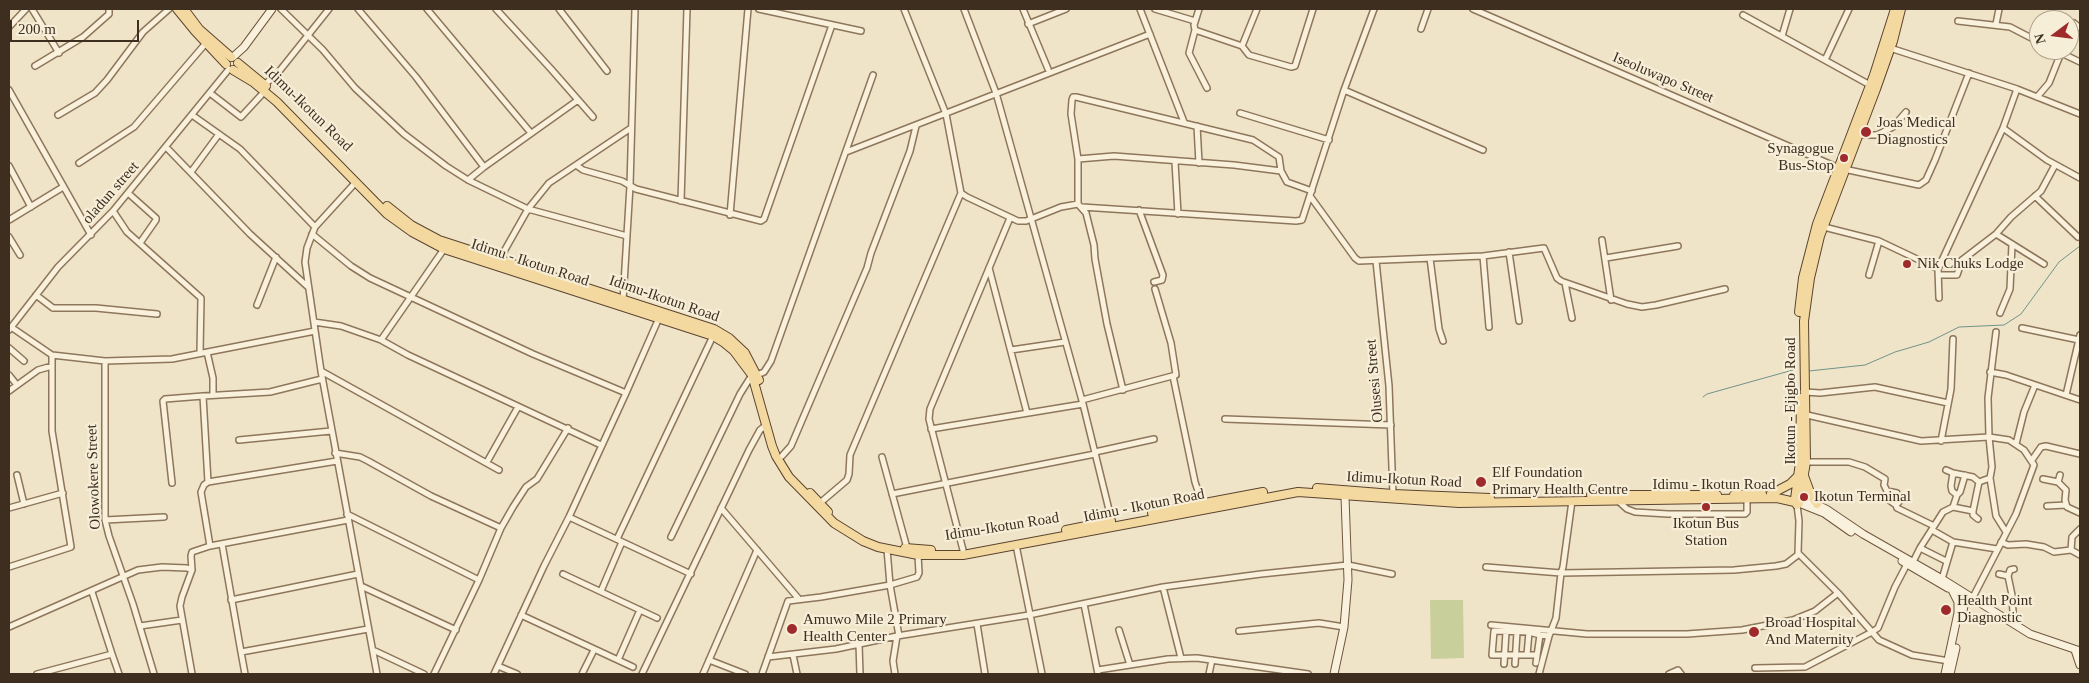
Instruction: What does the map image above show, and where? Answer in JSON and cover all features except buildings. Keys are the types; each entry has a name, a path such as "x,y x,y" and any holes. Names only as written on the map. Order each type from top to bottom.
{"main road":[{"name":"Idimu-Ikotun Road","path":"177,9 206,43 265,88 406,222 439,240 496,262 623,300 708,327 723,334 745,353 755,375 782,456 800,482 815,501 838,520 864,536 884,544 943,551 963,550 1112,524 1202,503 1290,488 1393,497 1558,499 1785,494 1798,500"},
{"name":"Idimu-Ikotun Road","path":"184,9 199,29 232,63"},
{"path":"232,63 272,9"},
{"name":"Ikotun - Ejigbo Road","path":"1798,500 1801,476 1799,311 1802,285 1895,9"},
{"name":"Ikotun - Ejigbo Road","path":"1801,476 1806,462 1804,308 1816,240 1824,226 1842,168 1858,135 1890,48 1901,9"},
{"name":"Idimu - Ikotun Road","path":"265,88 398,223 444,249 496,262 713,336 734,351 755,375 766,425 779,462 795,485 815,501 834,523 854,537 887,549 918,555 963,555 1112,524 1285,493 1393,497"},
{"path":"1771,494 1784,488 1801,476 1817,504"},
{"path":"1334,674 1344,627 1348,565 1345,496"},
{"name":"Idimu - Ikotun Road","path":"1558,499 1572,501 1747,500 1777,498 1798,500"},
{"path":"1798,500 1817,504 1966,599 2028,635 2078,652"},
{"path":"1798,500 1824,513 1861,538 1942,579 1966,599 2037,637 2078,652"},
{"path":"1950,674 1949,661 1958,613 1966,599"},
{"path":"1950,674 1966,599"},
{"path":"2078,652 2080,665"}],"street":[{"path":"9,27 26,9"},
{"path":"32,9 59,53"},
{"path":"35,66 83,37 109,14 109,9"},
{"path":"58,115 95,93 143,32 169,9"},
{"path":"281,9 330,58 355,88 404,134 423,150 468,180 528,209 627,236"},
{"path":"210,93 242,117 329,9"},
{"path":"358,9 416,78 484,167"},
{"path":"427,9 531,133"},
{"path":"496,9 593,117"},
{"path":"559,9 606,71"},
{"path":"623,300 630,186 635,9"},
{"path":"681,201 687,9"},
{"path":"730,215 748,9"},
{"path":"759,9 861,31"},
{"path":"815,501 847,480 850,455 961,193 946,114 904,9"},
{"path":"964,9 996,93 1082,402 1112,524"},
{"path":"1022,9 1048,69"},
{"path":"1028,24 1066,9"},
{"path":"1140,9 1184,122"},
{"path":"1155,9 1195,21"},
{"path":"1199,9 1189,53 1207,88"},
{"path":"1242,46 1257,9"},
{"path":"1195,30 1242,46 1249,55 1291,67 1295,66 1313,9"},
{"path":"961,193 1010,218 1018,220 1031,219 1061,207 1080,206 1296,221 1304,217 1344,90 1374,9"},
{"path":"1421,29 1428,9"},
{"name":"Iseoluwapo Street","path":"1472,9 1842,168 1919,185 1923,184 1935,160 1970,73"},
{"path":"1782,36 1790,9"},
{"path":"1824,60 1849,9"},
{"path":"1996,24 1999,9"},
{"path":"1743,15 1870,85"},
{"path":"1958,21 2010,27 2029,37"},
{"path":"576,165 583,170 681,201 757,222 764,220 832,25"},
{"path":"846,152 1150,34"},
{"path":"79,162 134,127 206,43"},
{"path":"1890,48 2017,89 2080,114"},
{"path":"2037,97 2049,83 2058,60"},
{"name":"oladun street","path":"10,329 58,267 91,236 113,211 210,93 232,63"},
{"path":"671,537 744,385 755,375 764,372 771,361 873,75"},
{"path":"1939,298 1938,272 2003,128 2017,89"},
{"path":"9,90 91,236"},
{"path":"1344,90 1482,150"},
{"path":"1122,390 1107,324 1090,226 1080,206 1078,159 1071,114 1073,97 1253,140 1279,157 1281,171 1287,182 1311,193 1355,258 1363,262 1483,256 1544,248 1557,278 1565,283 1611,300 1642,306 1725,290"},
{"path":"468,180 578,100"},
{"path":"1858,135 1877,135 1893,128 1906,112"},
{"path":"1240,113 1329,140"},
{"path":"192,115 240,149 315,227"},
{"path":"782,456 791,446 867,268 910,151 916,126"},
{"path":"1197,126 1199,163"},
{"path":"496,262 502,255 528,209 549,183 631,128"},
{"path":"2003,128 2023,144 2080,178"},
{"path":"191,172 219,134"},
{"path":"166,147 308,287"},
{"path":"1078,159 1114,156 1234,165 1281,171"},
{"path":"1175,162 1178,214"},
{"path":"1824,226 1879,241 1938,272 1957,275 1962,260 1996,234 2011,217 2036,196 2055,164"},
{"path":"9,166 31,207"},
{"path":"356,182 315,227 305,255 322,379 376,674"},
{"path":"9,220 63,187"},
{"path":"128,193 156,218 140,243"},
{"path":"2036,196 2078,237"},
{"path":"1139,210 1163,275 1162,280 1155,285 1171,343 1176,372 1173,376 1195,482 1202,503"},
{"path":"113,211 124,228 201,298 200,353"},
{"path":"963,550 928,419 930,409 1010,218"},
{"path":"312,234 360,273 533,354 626,393"},
{"path":"1996,234 2044,264"},
{"path":"9,237 20,255"},
{"path":"1602,240 1611,300"},
{"path":"1869,274 1879,241"},
{"path":"2000,313 2010,289 2012,244"},
{"path":"1606,258 1678,246"},
{"path":"382,340 444,249"},
{"path":"1509,252 1519,321"},
{"path":"1483,256 1489,327"},
{"path":"257,305 276,257"},
{"path":"1430,258 1442,341"},
{"name":"Olusesi Street","path":"1376,261 1389,386 1393,497"},
{"path":"988,268 1027,413"},
{"path":"1565,283 1572,318"},
{"path":"36,295 53,308 96,308 157,314"},
{"path":"494,674 569,517 659,318"},
{"path":"314,322 341,326 382,340 408,355 601,444"},
{"path":"2022,328 2080,338 2066,395"},
{"path":"10,329 52,355 105,362 161,361 246,346 315,331"},
{"path":"1996,332 1990,372 1989,437 1992,468 1990,478 1996,516 2006,532"},
{"path":"601,591 620,540 713,336"},
{"path":"1941,441 1951,389 1953,339"},
{"path":"1011,350 1065,342"},
{"path":"9,348 24,361"},
{"path":"207,352 213,378 213,394"},
{"path":"9,567 71,547 51,423 52,355"},
{"name":"Olowokere Street","path":"105,362 106,520 109,536 140,626 154,674"},
{"path":"9,390 38,370 52,366"},
{"path":"321,371 499,470"},
{"path":"1990,372 2006,375 2080,400"},
{"path":"9,375 17,385"},
{"path":"931,429 1082,402 1173,376"},
{"path":"172,482 163,401 165,398 270,392 322,379"},
{"path":"2016,444 2024,412 2035,385"},
{"path":"1805,392 1820,393 1875,387 1948,402"},
{"path":"203,396 208,482"},
{"path":"487,462 518,407"},
{"path":"1806,415 1921,441 1989,437 2009,440 2024,450 2034,464 2016,514 1966,599"},
{"path":"1225,419 1391,425"},
{"path":"642,674 721,508 757,436 766,425"},
{"path":"437,673 501,528 526,487 537,479 568,428"},
{"path":"239,440 331,431"},
{"path":"892,494 1095,453 1154,439"},
{"path":"2032,460 2041,447 2046,446 2080,454"},
{"path":"335,453 360,457 431,496 501,528"},
{"path":"882,457 907,548"},
{"path":"210,546 201,492 204,485 208,482 337,461"},
{"path":"1806,462 1849,462 1857,464 1882,476 1887,491 1886,498 1896,505 1899,510 1933,528 1953,542 1997,549"},
{"path":"1946,470 1973,477 1979,482"},
{"path":"1953,473 1951,486 1952,491 1957,495"},
{"path":"17,475 24,504"},
{"path":"1954,507 1965,475"},
{"path":"2058,482 2060,475"},
{"path":"1979,482 1990,478"},
{"path":"2044,479 2058,482 2066,490 2067,507 2080,513"},
{"path":"1978,519 1973,515 1973,511 1979,482"},
{"path":"1887,491 1897,493 1899,502 1896,505"},
{"path":"9,508 63,493"},
{"path":"1617,500 1627,509 1635,512 1668,514 1745,514 1747,512 1747,500"},
{"path":"1798,500 1799,521 1796,550 1838,593 1879,640 1912,655 1949,661"},
{"path":"1539,674 1556,618 1572,501"},
{"path":"2047,506 2066,504"},
{"path":"1755,668 1805,667 1878,628 1895,587 1943,512 1954,507 1973,511"},
{"path":"721,508 798,598"},
{"path":"106,520 164,517"},
{"path":"192,674 180,602 192,570 192,552 210,546 348,517 478,580"},
{"path":"569,517 691,574"},
{"path":"2071,550 2072,537 2080,529"},
{"path":"1942,579 1953,542"},
{"path":"2001,542 2008,545 2026,544 2054,552 2071,550 2080,555"},
{"path":"222,544 245,674"},
{"path":"1016,545 1042,674"},
{"path":"1920,548 1946,562"},
{"path":"887,549 890,585 898,636 892,661 895,674"},
{"path":"702,674 757,550"},
{"path":"1486,567 1561,573 1763,568 1786,564 1799,554"},
{"path":"762,674 785,605 791,599 822,597 890,585 919,576 918,555"},
{"path":"768,657 793,655 1029,615 1163,587 1348,565 1368,567 1392,574"},
{"path":"9,627 92,592 138,570 162,567 192,570"},
{"path":"2008,620 2013,612 2008,576 2010,570 2014,568"},
{"path":"231,600 358,574"},
{"path":"563,574 657,618"},
{"path":"1998,574 2008,576"},
{"path":"360,586 456,630"},
{"path":"1163,587 1181,658"},
{"path":"92,592 119,674"},
{"path":"1491,625 1588,634 1687,634 1742,630 1793,620 1814,611 1838,593"},
{"path":"1084,604 1098,672 1130,665 1181,658 1212,660 1268,672 1308,674"},
{"path":"618,660 640,610"},
{"path":"521,615 633,667"},
{"path":"140,626 182,620"},
{"path":"1239,630 1319,623 1344,627"},
{"path":"977,624 984,674"},
{"path":"241,652 368,629"},
{"path":"1120,630 1130,665"},
{"path":"1537,655 1492,655 1494,632 1529,632 1549,636"},
{"path":"1504,664 1506,632"},
{"path":"1515,664 1517,632"},
{"path":"1527,655 1529,632"},
{"path":"1536,663 1540,634"},
{"path":"859,644 860,674"},
{"path":"372,650 424,674"},
{"path":"582,674 594,650"},
{"path":"37,674 112,654"},
{"path":"793,655 797,674"},
{"path":"709,660 744,674"},
{"path":"1209,674 1212,660"},
{"path":"498,666 517,674"},
{"path":"1669,674 1678,670 1681,674"}],"green space":[{"path":"1430,600 1463,600 1464,658 1431,659"}],"waterway":[{"path":"1809,371 1865,365 1895,352 1929,342 1959,327 2004,325 2021,314 2059,262 2080,246"},
{"path":"1703,397 1707,394 1793,370"}],"place":[{"name":"Joas Medical Diagnostics","path":"1866,132"},
{"name":"Synagogue Bus-Stop","path":"1844,158"},
{"name":"Nik Chuks Lodge","path":"1907,264"},
{"name":"Elf Foundation Primary Health Centre","path":"1481,482"},
{"name":"Ikotun Terminal","path":"1804,497"},
{"name":"Ikotun Bus Station","path":"1706,507"},
{"name":"Health Point Diagnostic","path":"1946,610"},
{"name":"Amuwo Mile 2 Primary Health Center","path":"792,629"},
{"name":"Broad Hospital And Maternity","path":"1754,632"}]}
